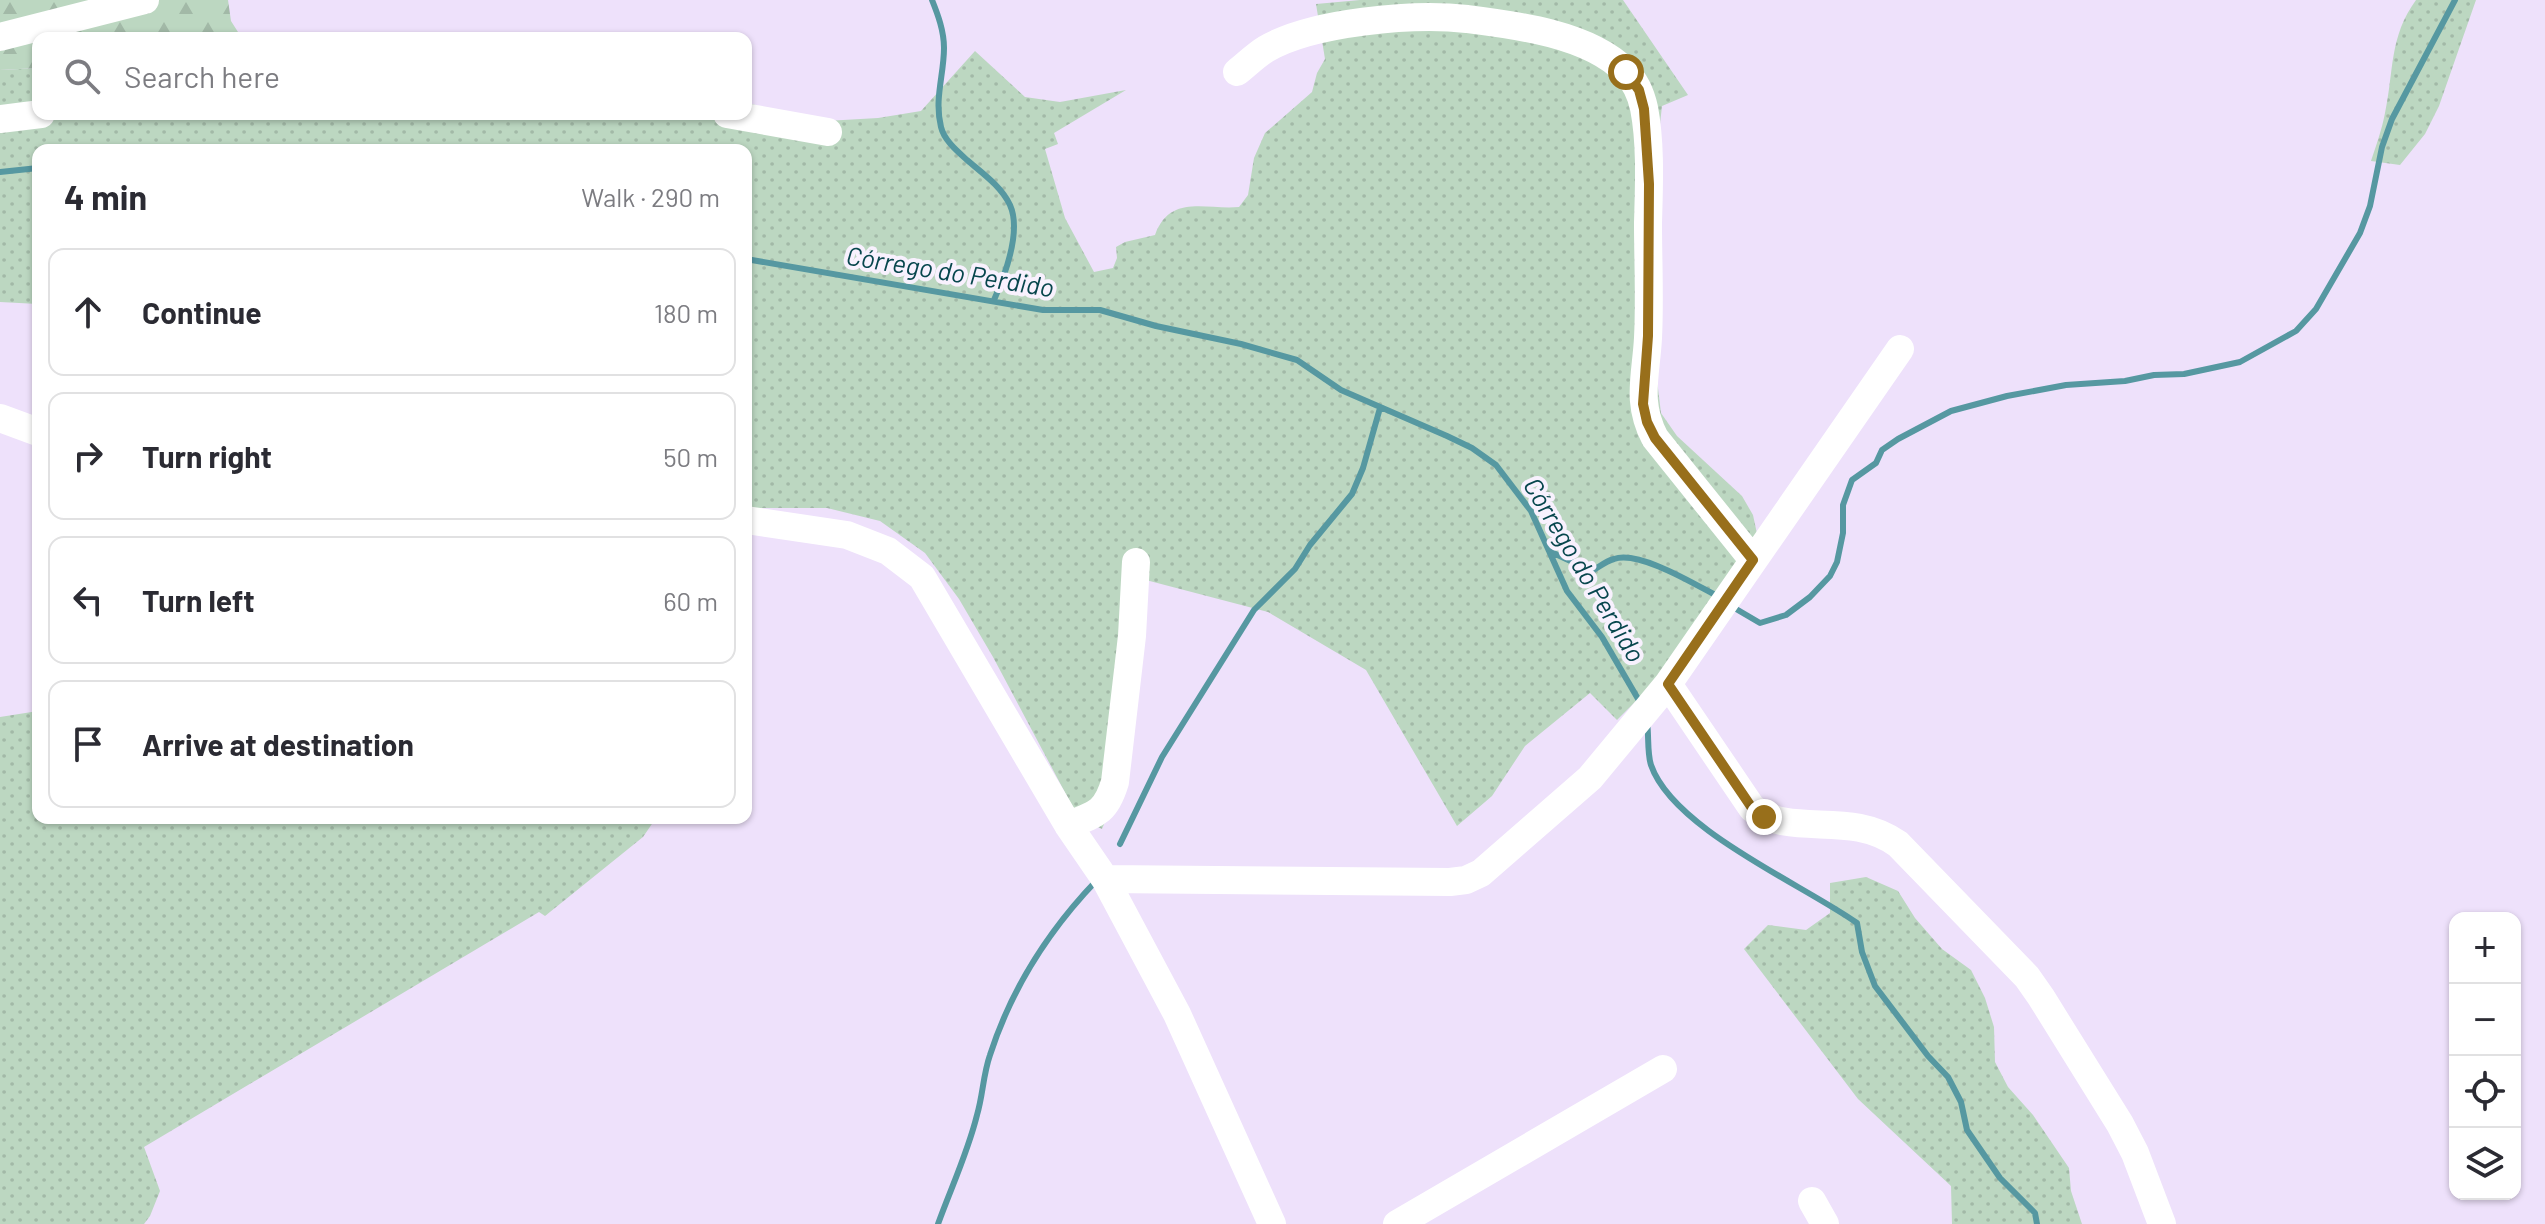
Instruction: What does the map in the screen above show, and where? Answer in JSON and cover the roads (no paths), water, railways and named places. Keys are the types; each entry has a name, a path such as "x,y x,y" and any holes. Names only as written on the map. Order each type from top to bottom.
{"street":[{"path":"0,37 145,0"},
{"path":"1237,72 1266,49 1311,32 1402,18 1452,17 1531,27 1609,57 1626,72 1639,90 1649,184 1648,336 1643,404 1647,422 1655,438 1753,560"},
{"path":"0,119 32,115"},
{"path":"752,118 828,132"},
{"path":"1105,879 1466,880 1481,873 1590,778 1668,684 1900,349"},
{"path":"0,418 32,430"},
{"path":"752,521 847,535 888,551 922,577 1068,825 1105,879 1177,1014 1272,1224"},
{"path":"1068,825 1097,814 1105,807 1115,782 1132,636 1136,562"},
{"path":"1668,684 1752,808 1764,817 1780,822 1867,827 1885,834 2027,977 2120,1124 2135,1153 2162,1224"},
{"path":"1397,1224 1663,1069"}],"waterway":[{"path":"932,0 944,42 939,107 943,132 955,149 1002,192 1013,216 1011,253 994,300"},
{"path":"1731,606 1760,623 1786,615 1810,597 1830,576 1837,562 1843,533 1843,505 1852,480 1876,463 1882,450 1951,411 2066,385 2184,374 2240,362 2296,331 2316,309 2360,233 2392,119 2455,0"},
{"name":"Córrego do Perdido","path":"0,172 32,169"},
{"name":"Córrego do Perdido","path":"752,260 1043,310 1100,310 1297,360 1341,390 1472,448 1496,465 1531,511 1567,591 1602,637 1641,704"},
{"path":"1120,844 1162,757 1254,610 1295,569 1310,545 1352,494 1363,468 1380,408"},
{"path":"1549,551 1592,571 1614,559 1638,559 1719,597"},
{"name":"Córrego do Perdido","path":"1647,722 1651,765 1664,789 1685,811 1711,833 1857,923 1862,952 1875,986 1928,1056 1948,1077 1961,1102 1967,1130 2000,1178 2035,1213 2037,1224"},
{"path":"938,1224 969,1143 988,1062 1009,1007 1048,940 1097,880"}]}
